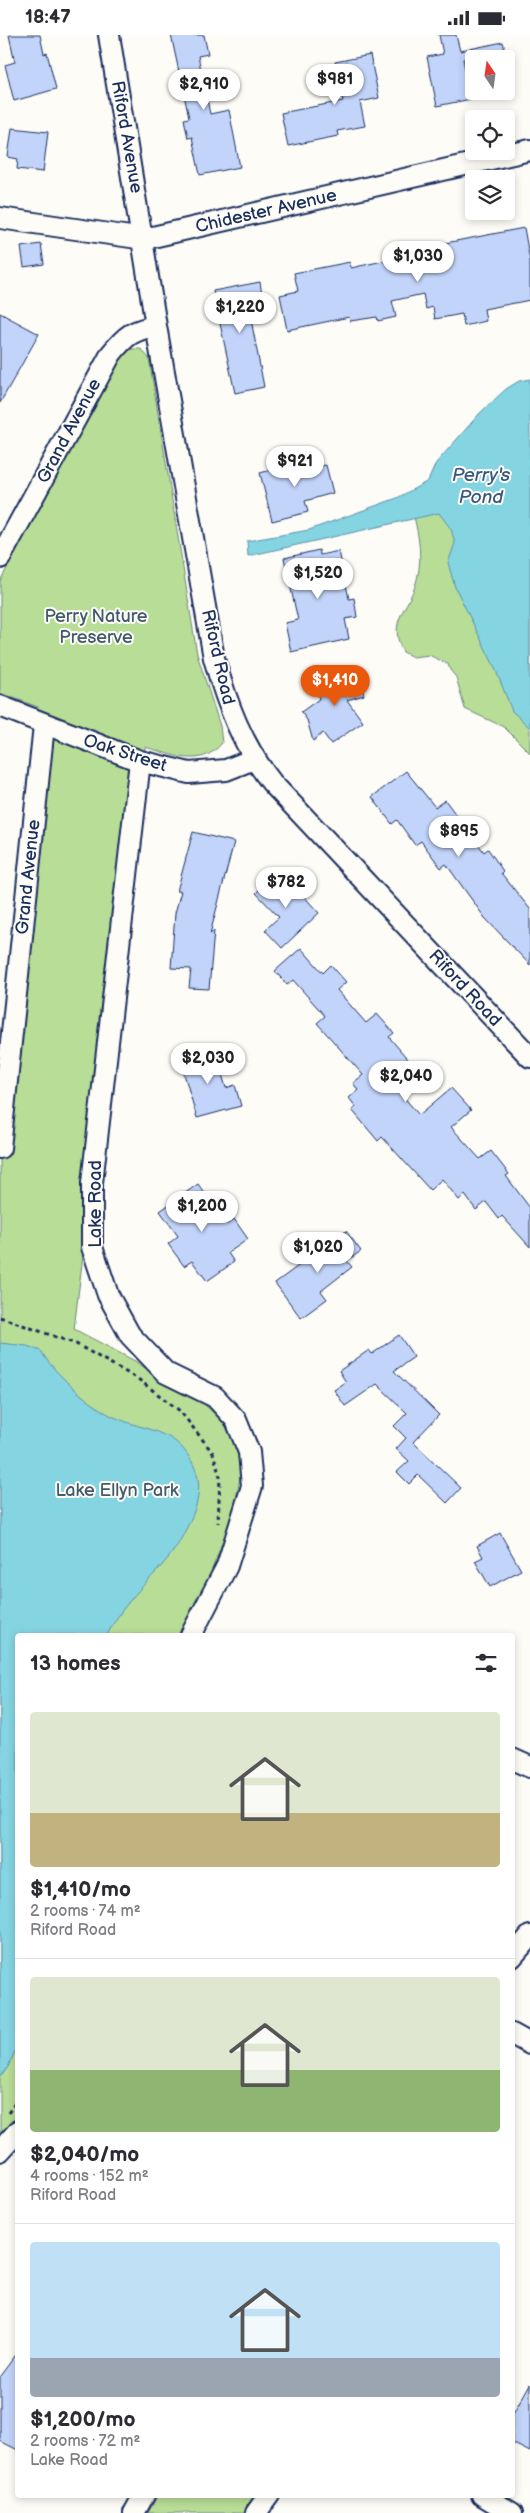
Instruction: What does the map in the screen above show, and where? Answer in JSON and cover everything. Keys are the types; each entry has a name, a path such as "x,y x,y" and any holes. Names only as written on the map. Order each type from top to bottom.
{"street":[{"name":"Riford Avenue","path":"109,35 144,239"},
{"name":"Chidester Avenue","path":"0,218 144,239 530,150"},
{"name":"Riford Road","path":"144,239 156,326 214,658 226,701 254,759 272,783 530,1057"},
{"name":"Grand Avenue","path":"0,558 111,354 122,339 137,329 156,326"},
{"name":"Oak Street","path":"0,706 44,725 140,761 189,773 226,769 254,759"},
{"name":"Grand Avenue","path":"0,1148 44,725"},
{"name":"Lake Road","path":"140,761 92,1183 92,1247 108,1295 130,1335 166,1373 215,1397 236,1420 249,1452 252,1486 227,1566 192,1633"},
{"path":"515,1760 530,1767"},
{"path":"515,1954 530,1936"},
{"path":"515,2036 530,2044"},
{"path":"0,2151 15,2134"},
{"path":"134,2513 142,2498"},
{"path":"256,2513 267,2498"},
{"path":"487,2498 512,2513"}],"path":[{"path":"0,1317 76,1344 138,1379 180,1411 213,1453 220,1477 217,1532"}],"green space":[{"name":"Lake Ellyn Park","path":"132,349 141,349 149,358 197,654 220,726 222,743 204,756 195,758 175,756 145,747 74,1329 135,1361 173,1387 204,1404 224,1423 236,1447 241,1473 233,1515 188,1633 15,1633 15,2118 0,2135 0,1071 38,707 0,693 0,581 122,355"},
{"path":"530,488 530,753 504,727 465,709 456,677 448,664 429,655 413,657 403,652 397,632 398,624 418,574 420,556 413,513"},
{"path":"156,2498 255,2498 244,2513 148,2513"}],"water":[{"name":"Perry's Pond","path":"530,379 530,728 512,711 495,668 455,587 448,563 455,543 451,529 439,513 248,556 247,541 309,530 397,498 428,481 436,463 480,413 506,389 519,381"},
{"path":"0,1343 27,1346 41,1351 62,1377 101,1410 175,1441 182,1447 194,1467 199,1487 196,1506 178,1545 125,1607 108,1633 15,1633 15,2052 8,2067 0,2078"}],"building":[{"path":"9,35 40,35 44,54 47,53 56,89 14,101 5,65 15,62"},
{"path":"171,35 204,35 208,54 198,56 210,114 229,110 240,167 200,175 192,137 188,138 184,119 189,118"},
{"path":"439,35 456,35 460,51 503,42 505,50 465,50 465,59 463,59 466,100 437,106 427,57 443,54"},
{"path":"370,55 379,98 360,102 365,126 337,131 338,136 288,146 281,113 343,101 335,62"},
{"path":"12,128 48,132 43,172 17,169 18,159 8,157"},
{"path":"524,228 530,261 530,300 484,309 486,321 464,326 462,314 435,319 433,307 426,309 423,294 392,301 396,317 378,321 377,317 350,321 349,317 287,330 280,295 298,291 294,273 350,262 351,268 415,254 414,249"},
{"path":"41,244 44,264 24,267 21,247"},
{"path":"260,282 263,301 248,304 264,387 235,393 213,291"},
{"path":"0,313 39,334 0,403"},
{"path":"316,458 319,466 326,465 333,493 305,501 308,512 272,521 260,473"},
{"path":"319,550 320,555 339,551 349,599 354,598 357,617 345,619 349,639 291,652 285,623 298,620 284,558"},
{"path":"358,671 364,695 347,700 363,722 331,744 323,733 313,741 307,720 301,712 319,699 314,683"},
{"path":"406,771 435,807 445,800 484,852 488,849 503,871 501,873 530,909 530,965 485,918 446,864 441,868 421,841 415,845 397,820 392,824 372,797"},
{"path":"193,832 234,842 210,934 214,931 209,989 189,988 191,969 171,968 175,913 181,891 177,891"},
{"path":"280,870 319,913 282,948 265,930 279,917 256,893"},
{"path":"301,948 323,973 331,965 346,982 337,990 366,1023 377,1014 394,1033 389,1037 411,1063 390,1081 419,1115 451,1088 471,1110 451,1127 480,1159 491,1151 509,1174 506,1176 530,1208 530,1247 502,1216 499,1219 486,1202 476,1210 465,1195 459,1200 442,1179 430,1190 382,1137 378,1141 352,1110 356,1107 349,1098 358,1090 353,1083 363,1075 317,1023 325,1016 293,980 287,985 275,971"},
{"path":"215,1050 226,1088 235,1085 241,1106 197,1118 180,1060"},
{"path":"198,1184 227,1224 234,1219 248,1239 228,1253 234,1262 207,1281 192,1261 184,1266 168,1244 178,1236 160,1211"},
{"path":"346,1231 361,1251 347,1261 352,1267 321,1291 327,1299 301,1318 275,1283"},
{"path":"399,1335 414,1357 394,1371 439,1415 413,1442 461,1488 447,1503 418,1475 409,1484 397,1472 409,1461 396,1449 406,1438 394,1426 407,1413 377,1384 345,1406 334,1390 346,1382 339,1371 369,1350 372,1354"},
{"path":"500,1533 521,1570 490,1587 475,1561 483,1557 477,1546"},
{"path":"15,2356 15,2448 0,2441 0,2376"},
{"path":"530,2384 530,2452 515,2444 515,2411"}],"park label":[{"name":"Perry Nature Preserve","path":"96,626"}]}
